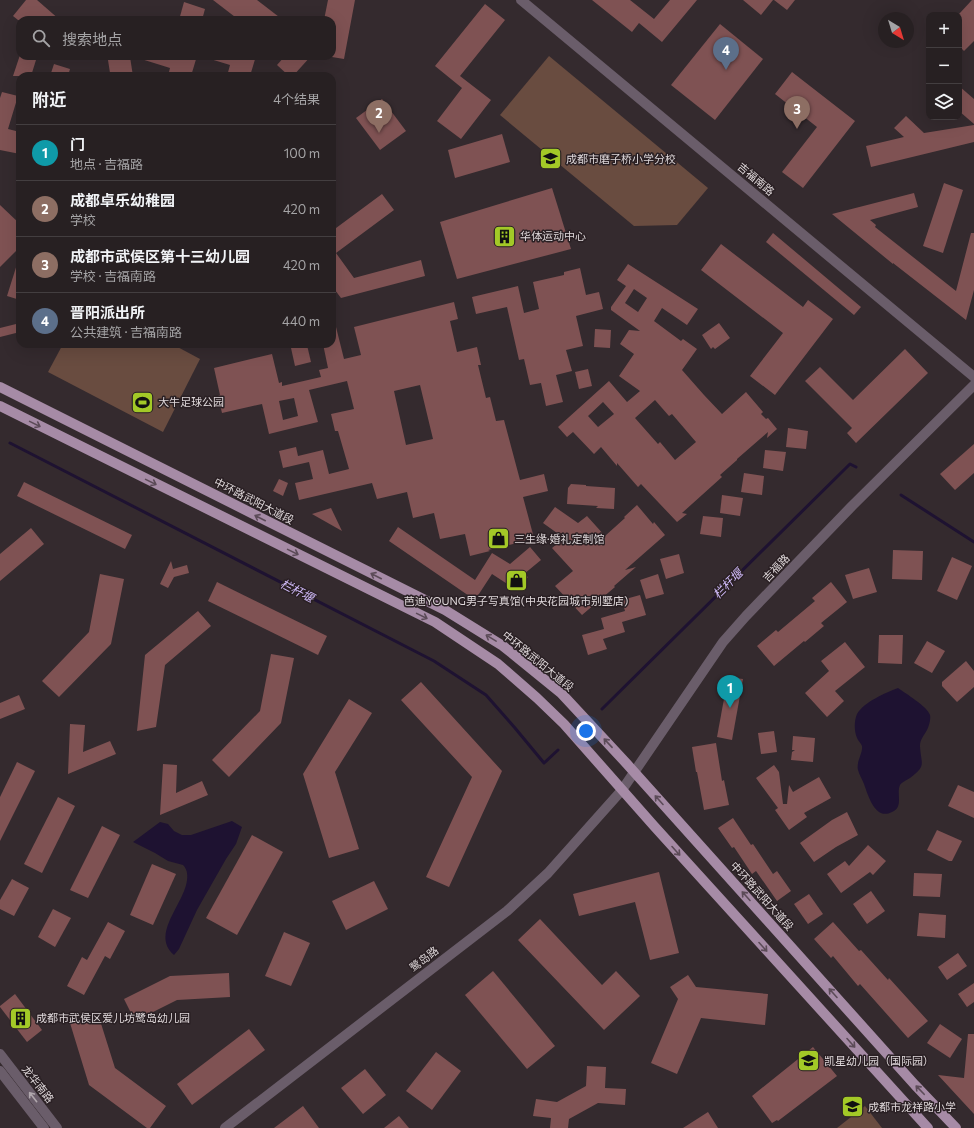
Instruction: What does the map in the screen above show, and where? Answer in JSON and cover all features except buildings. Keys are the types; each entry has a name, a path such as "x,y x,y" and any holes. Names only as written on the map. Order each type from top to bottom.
{"main road":[{"name":"中环路武阳大道段","path":"0,387 438,607 503,646 561,693 634,772 915,1085 956,1128"},
{"path":"0,406 435,622 498,664 564,724 928,1128"}],"street":[{"name":"吉福南路","path":"522,0 974,376"},
{"name":"吉福路","path":"622,790 723,642 746,616 852,506 974,385"},
{"name":"鹭岛路","path":"225,1128 507,911 548,873 622,790"},
{"name":"龙华南路","path":"0,1054 57,1128"},
{"name":"龙华南路","path":"0,1071 44,1128"}],"shaded area":[{"path":"549,56 708,188 677,225 634,226 500,115"},
{"name":"大牛足球公园","path":"61,348 179,348 200,359 163,432 48,372"},
{"path":"898,688 925,708 930,715 930,722 920,744 922,761 921,767 915,774 900,785 898,807 896,810 886,814 881,813 873,806 858,772 858,764 862,752 862,746 857,739 855,723 857,714 860,710 881,695"},
{"path":"232,821 242,827 236,844 197,910 179,949 174,955 167,946 166,936 172,915 187,883 187,871 183,865 168,861 133,842 160,822 168,824 174,831 182,835 191,835"},
{"path":"865,1106 882,1128 837,1128"}],"waterway":[{"name":"栏杆堰","path":"10,443 434,661 486,695 544,763 558,750"},
{"name":"栏杆堰","path":"602,709 850,464 856,467"},
{"name":"栏杆堰","path":"901,495 974,542"}],"place":[{"name":"晋阳派出所","path":"726,70"},
{"name":"成都市武侯区第十三幼儿园","path":"797,129"},
{"name":"成都卓乐幼稚园","path":"379,133"},
{"name":"成都市磨子桥小学分校","path":"550,159"},
{"name":"华体运动中心","path":"505,236"},
{"name":"大牛足球公园","path":"142,402"},
{"name":"三生缘·婚礼定制馆","path":"499,539"},
{"name":"芭迪YOUNG男子写真馆(中央花园城市别墅店)","path":"516,581"},
{"name":"门","path":"730,708"},
{"name":"成都市武侯区爱儿坊鹭岛幼儿园","path":"21,1018"},
{"name":"凯星幼儿园（国际园）","path":"809,1061"},
{"name":"成都市龙祥路小学","path":"853,1107"}]}
